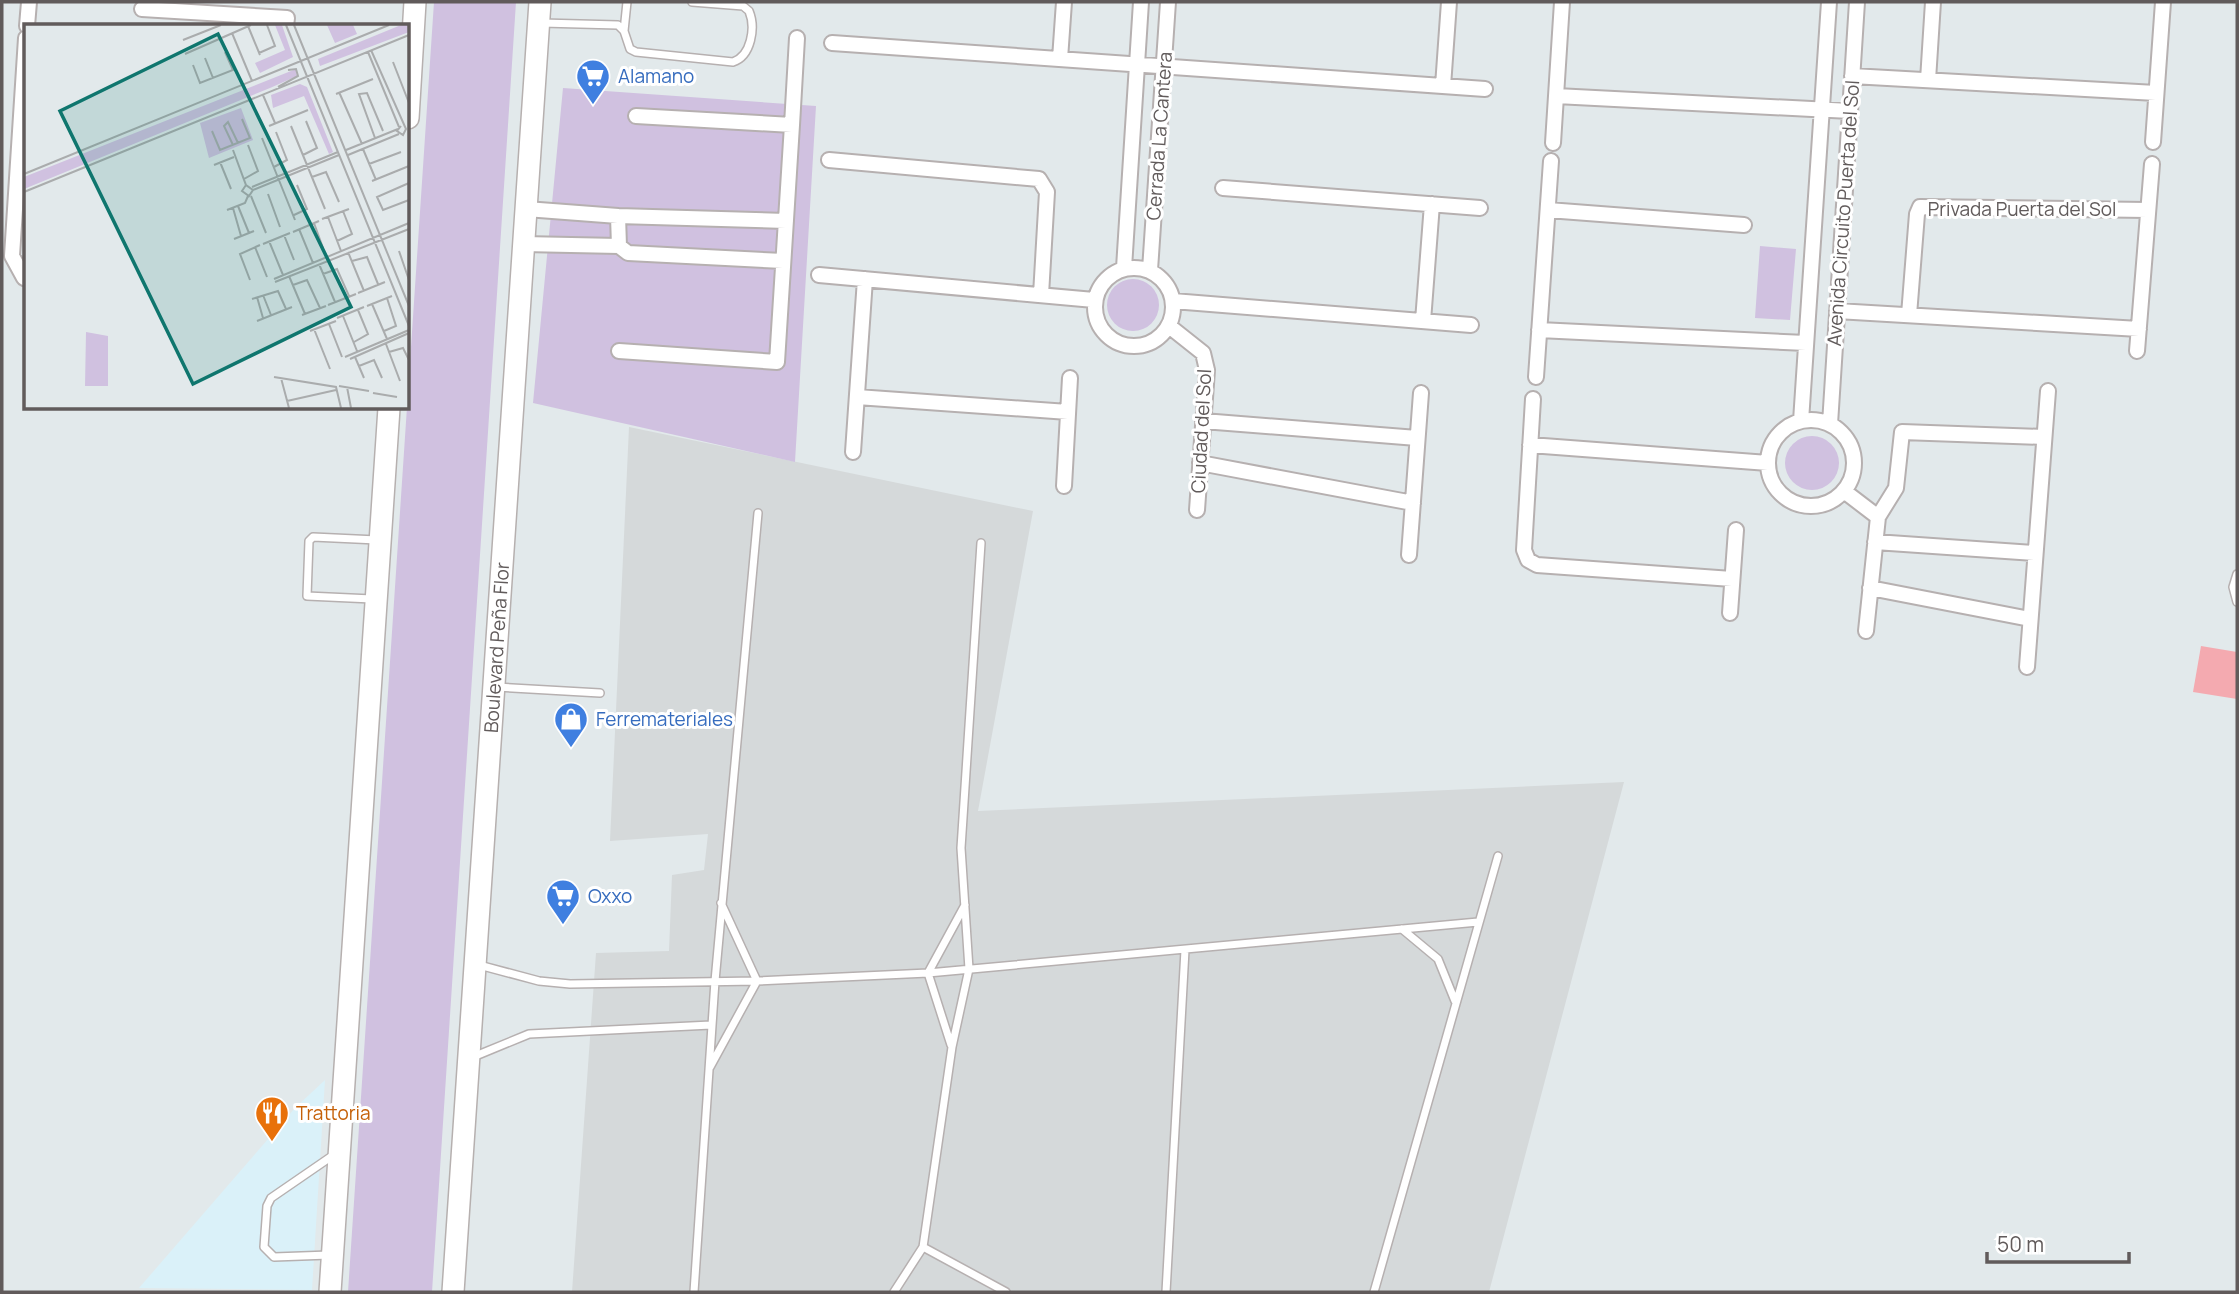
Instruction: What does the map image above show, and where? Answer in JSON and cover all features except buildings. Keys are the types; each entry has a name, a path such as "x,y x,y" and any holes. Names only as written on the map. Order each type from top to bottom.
{"main road":[{"path":"410,85 415,2"},
{"name":"Boulevard Peña Flor","path":"453,1292 539,12"},
{"path":"330,1292 389,410"}],"street":[{"path":"27,24 29,2"},
{"path":"1060,59 1064,2"},
{"name":"Cerrada La Cantera","path":"1124,268 1141,2"},
{"name":"Cerrada La Cantera","path":"1150,270 1168,2"},
{"path":"1443,86 1449,2"},
{"path":"1553,144 1562,2"},
{"name":"Avenida Circuito Puerta del Sol","path":"1801,421 1829,2"},
{"name":"Avenida Circuito Puerta del Sol","path":"1830,424 1857,2"},
{"path":"1928,80 1933,2"},
{"path":"2153,142 2163,2"},
{"path":"142,9 287,18 286,24"},
{"path":"619,351 777,362 797,38"},
{"path":"832,43 1485,89"},
{"path":"24,69 12,256 24,278"},
{"path":"1852,76 2156,93"},
{"path":"1556,96 1850,111"},
{"path":"636,116 792,125"},
{"path":"829,160 1039,178 1047,192 1041,295"},
{"path":"1536,377 1551,161"},
{"path":"2137,351 2152,164"},
{"path":"1223,188 1480,208"},
{"path":"1423,321 1432,204"},
{"name":"Privada Puerta del Sol","path":"1909,315 1917,214 1920,206 2148,210"},
{"path":"526,209 618,216 786,221"},
{"path":"1548,210 1744,225"},
{"path":"618,216 619,246"},
{"path":"523,244 619,246 628,253 783,261"},
{"path":"1124,268 1150,270 1166,282 1174,301 1169,326 1157,339 1148,343 1139,346 1121,345 1105,334 1096,318 1094,299 1105,279 1124,268"},
{"path":"818,275 1094,299"},
{"path":"853,452 865,279"},
{"path":"1174,301 1471,325"},
{"path":"1837,311 2139,329"},
{"name":"Ciudad del Sol","path":"1169,326 1203,353 1207,370 1196,510"},
{"path":"1539,330 1806,343"},
{"path":"1064,486 1070,378"},
{"path":"2027,667 2048,391"},
{"path":"1409,555 1421,393"},
{"path":"857,397 1068,412"},
{"path":"1533,399 1524,550 1532,564 1732,579"},
{"path":"1816,420 1830,424 1846,438 1854,457 1854,472 1844,491 1828,503 1800,505 1777,489 1768,463 1777,436 1801,421 1816,420"},
{"path":"1203,421 1417,438"},
{"path":"1866,631 1878,517 1896,488 1902,432 2044,437"},
{"path":"1530,446 1768,463"},
{"path":"1200,463 1413,503"},
{"path":"1844,491 1878,517"},
{"path":"1730,613 1735,530"},
{"path":"1875,542 2035,553"},
{"path":"1870,588 2031,619"}],"lane":[{"path":"627,2 624,31 630,49 636,52 733,62 741,59 748,50 749,10 743,6 692,2"},
{"path":"539,12 618,26 624,31"},
{"path":"694,1292 721,902 758,513"},
{"path":"376,599 309,597 306,594 307,568 309,541 313,537 380,540"},
{"path":"894,1292 923,1247 952,1048 970,969 961,848 981,543"},
{"path":"2237,574 2233,587 2237,601"},
{"path":"494,687 600,693"},
{"path":"1374,1292 1498,856"},
{"path":"721,902 757,981"},
{"path":"928,973 965,904"},
{"path":"475,964 539,981 570,984 757,981 928,973 1478,922"},
{"path":"1402,929 1438,959 1455,1002"},
{"path":"1166,1292 1185,950"},
{"path":"928,973 941,1004 952,1048"},
{"path":"708,1070 757,981"},
{"path":"469,1058 529,1034 711,1025"},
{"path":"333,1255 274,1257 264,1247 267,1206 271,1198 340,1151"},
{"path":"923,1247 1006,1292"}],"shaded area":[{"path":"434,2 516,2 432,1292 348,1292 407,410 410,410 410,362"},
{"path":"563,88 816,106 795,462 533,403"},
{"path":"1760,246 1796,249 1790,320 1755,318"},
{"path":"1133,279 1143,281 1151,287 1157,295 1157,315 1151,323 1143,329 1133,331 1123,329 1115,323 1109,315 1107,305 1109,295 1115,287 1123,281"},
{"path":"629,427 1033,511 978,811 1624,782 1489,1292 572,1292 596,953 669,951 672,875 704,870 708,834 610,841"},
{"path":"1817,436 1827,440 1835,448 1839,463 1835,478 1827,486 1807,490 1797,486 1789,478 1785,458 1789,448 1797,440"},
{"path":"2201,646 2237,652 2237,699 2193,692"},
{"path":"325,1080 312,1290 139,1288 295,1108"}],"place":[{"name":"Alamano","path":"593,106"},
{"name":"Ferremateriales","path":"571,749"},
{"name":"Oxxo","path":"563,926"},
{"name":"Trattoria","path":"272,1143"}]}
